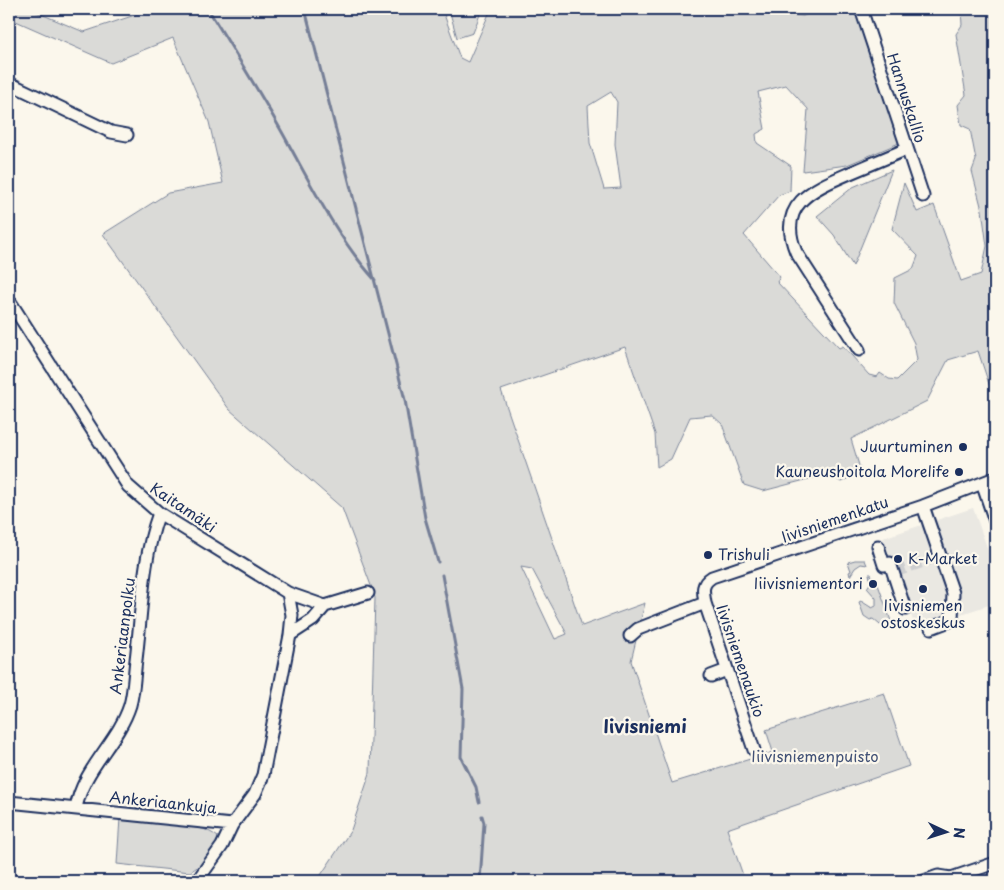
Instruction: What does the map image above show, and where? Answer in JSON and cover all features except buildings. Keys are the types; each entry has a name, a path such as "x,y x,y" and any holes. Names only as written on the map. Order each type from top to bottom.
{"street":[{"name":"Hannuskallio","path":"861,9 923,196"},
{"path":"9,84 111,132 127,135"},
{"path":"859,350 796,252 791,240 790,221 798,204 810,191 907,149"},
{"name":"Kaitamäki","path":"9,300 13,318 128,486 158,513 288,593 326,606"},
{"name":"Iivisniemenkatu","path":"705,603 702,587 705,581 712,577 923,506 995,478"},
{"path":"982,483 995,521"},
{"path":"923,506 937,557 953,592 952,620 931,628"},
{"name":"Ankeriaanpolku","path":"76,809 84,781 122,724 130,704 144,579 153,527 158,513"},
{"path":"878,546 884,565 890,563 894,572 905,609"},
{"name":"Ankeriaankuja","path":"9,802 232,825 255,794 263,775 290,635 292,615 288,593"},
{"path":"290,635 313,620 326,606 368,593"},
{"name":"Iivisniemenaukio","path":"630,636 638,629 705,603 754,750"},
{"path":"711,676 727,670"},
{"path":"197,881 222,846 232,825"},
{"path":"924,881 938,876 958,878 995,863"}],"shaded area":[{"path":"973,508 995,570 995,603 916,629 883,538"}],"green space":[{"name":"Iiivisniemenpuisto","path":"12,9 29,9 84,32 153,9 442,9 460,58 468,62 491,9 767,9 776,13 803,16 820,9 855,9 899,143 847,165 803,171 808,109 786,85 758,92 765,129 756,134 757,143 791,166 790,191 779,195 744,235 780,277 777,282 839,348 843,346 869,375 877,377 880,373 889,379 897,380 917,360 914,343 894,303 895,278 913,269 918,256 892,229 904,183 917,212 934,205 961,281 981,274 987,246 982,210 972,171 976,160 970,129 961,125 958,105 966,95 956,34 962,25 961,9 995,9 995,402 978,351 948,360 927,401 851,439 861,472 841,482 828,474 763,491 744,485 722,424 712,415 690,417 671,459 657,467 655,434 625,347 501,390 582,626 645,603 631,661 672,783 773,752 766,730 884,693 909,766 727,829 745,881 317,881 351,830 370,773 375,598 373,591 342,508 229,409 103,234 168,193 223,183 209,122 173,38 111,63 9,18","holes":["611,92 617,102 615,144 621,188 604,189 590,143 588,106","521,567 532,569 567,634 555,639"]},
{"path":"449,9 482,9 473,33 457,38"},
{"path":"892,170 853,266 834,235 817,216 853,187"},
{"path":"865,560 867,565 861,564 855,568 850,576 849,572 851,571 848,562"},
{"path":"869,574 871,574 873,579 876,579 891,621 880,625 873,619 870,620 864,616 859,602 861,601 872,608 876,606 876,598 867,588 871,582"},
{"path":"120,818 172,822 198,827 218,837 217,843 208,858 190,872 117,864"}],"waterway":[{"path":"208,9 269,109 328,214 362,265 375,280"},
{"path":"305,9 405,400 425,518 438,562"},
{"path":"442,575 463,689 461,757 476,787 479,802"},
{"path":"480,881 484,823 482,816"}],"tunnel":[{"path":"895,572 934,558"}],"place":[{"name":"Juurtuminen","path":"963,447"},
{"name":"Kauneushoitola Morelife","path":"959,472"},
{"name":"Trishuli","path":"708,555"},
{"name":"K-Market","path":"898,559"},
{"name":"Iiivisniementori","path":"873,584"},
{"name":"Iivisniemen ostoskeskus","path":"923,589"}],"district":[{"name":"Iivisniemi","path":"645,727"}]}
